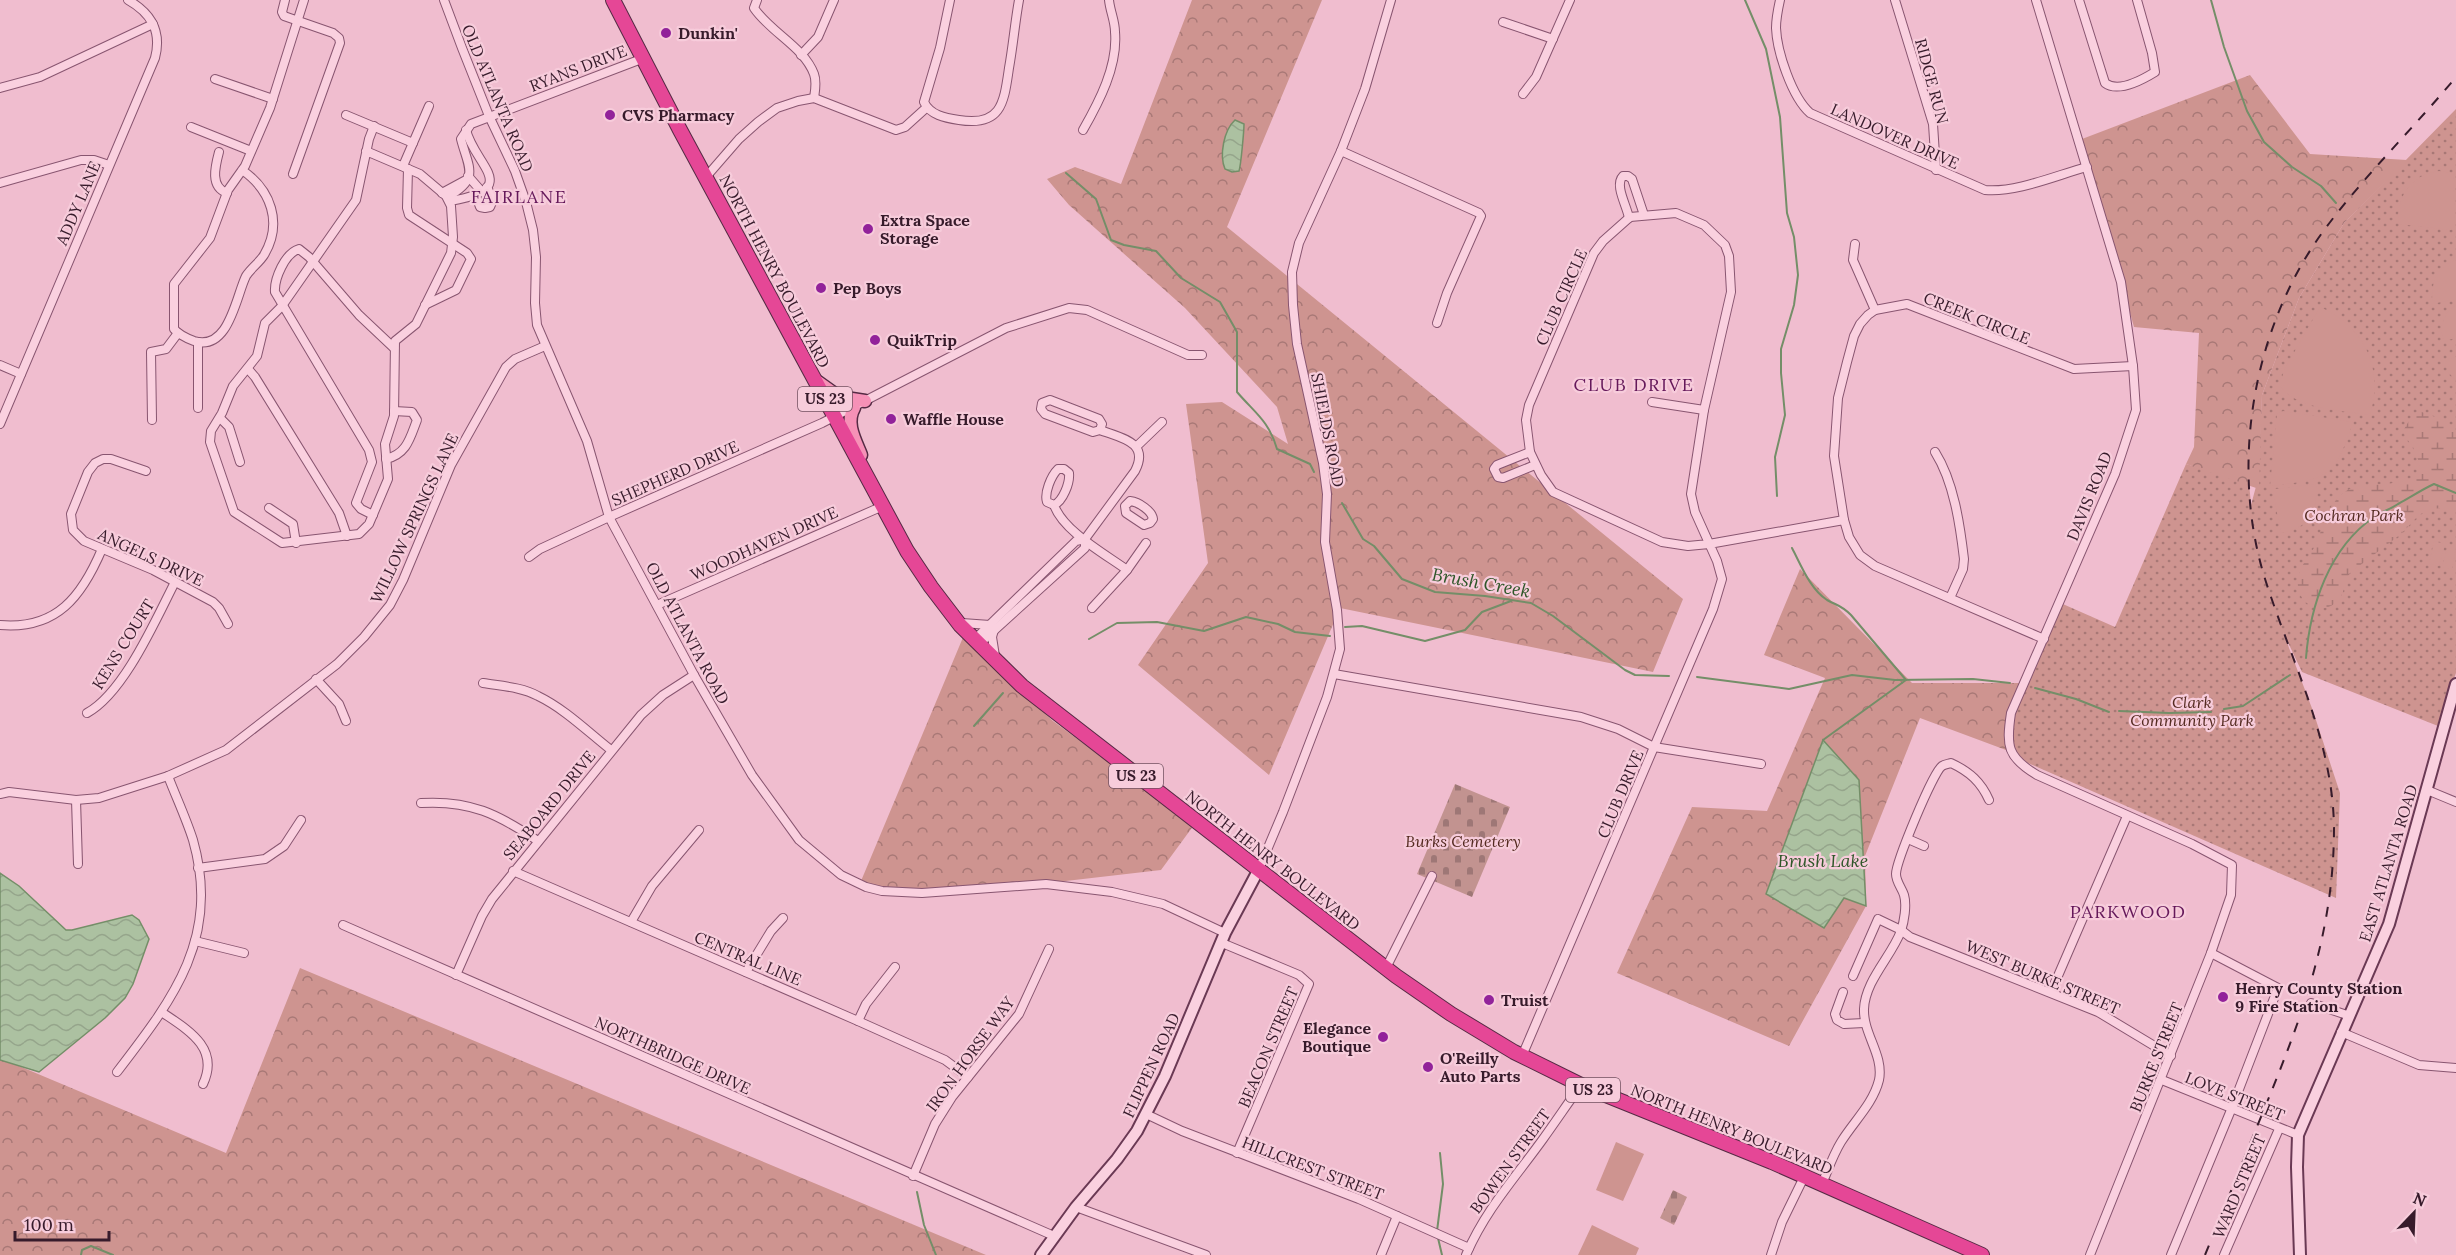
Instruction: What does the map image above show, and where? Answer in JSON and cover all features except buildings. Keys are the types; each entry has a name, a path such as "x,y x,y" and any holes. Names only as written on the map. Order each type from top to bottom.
{"highway":[{"name":"NORTH HENRY BOULEVARD","path":"613,0 835,417 918,567 958,622 1022,686 1386,968 1458,1018 1522,1056 1581,1085 1822,1184 1982,1255"}],"main road":[{"path":"815,379 839,397 865,401"},
{"path":"854,408 849,417 850,424 872,484"}],"street":[{"path":"0,88 36,79 153,24 142,9 128,0"},
{"path":"285,0 283,15 333,33 339,38 340,43 293,174"},
{"path":"242,171 258,182 268,196 274,216 271,237 263,255 245,278 236,309 229,321 213,339 198,342 178,333 174,325 174,284 210,238 227,193 242,171 251,152 273,99 304,0"},
{"name":"OLD ATLANTA ROAD","path":"444,0 489,116 515,171 533,230 536,257 537,326 587,441 609,516 694,675 752,775 799,840 829,867 854,881 882,891 922,893 1046,884 1112,892 1163,904 1224,938 1299,975 1309,985"},
{"path":"757,0 754,8 762,20 801,55 814,75 814,98"},
{"path":"801,55 818,37 834,0"},
{"path":"951,0 924,102 926,108 939,115 971,122 996,113 1005,98 1019,0"},
{"path":"1083,130 1104,85 1115,54 1115,31 1109,0"},
{"name":"SHIELDS ROAD","path":"1259,868 1284,812 1327,697 1340,649 1340,633 1325,542 1327,494 1323,463 1298,344 1292,272 1299,243 1341,151 1374,60 1391,0"},
{"path":"1523,94 1536,77 1570,0"},
{"name":"LANDOVER DRIVE","path":"1779,0 1776,30 1778,43 1794,94 1810,113 1973,186 1996,191 2087,167"},
{"name":"RIDGE RUN","path":"1895,0 1933,124 1935,170"},
{"name":"DAVIS ROAD","path":"2036,0 2121,282 2133,366 2136,410 2115,474 2012,713 2007,736 2011,753 2020,765 2037,775 2192,844 2232,865"},
{"path":"2079,0 2105,83 2110,87 2120,87 2155,72 2137,0"},
{"path":"1503,22 1553,39"},
{"name":"ADDY LANE","path":"0,424 155,58 158,43 153,24"},
{"name":"RYANS DRIVE","path":"466,130 471,124 489,116 644,58"},
{"path":"215,80 273,99"},
{"path":"706,177 739,139 777,108 814,98 896,130 905,127 926,108"},
{"path":"425,305 456,290 470,263 469,255 409,215 407,208 405,168 413,142 429,106"},
{"path":"346,115 413,142"},
{"path":"366,151 420,174 446,197 453,244 451,253 416,324 397,339 394,348 394,411 385,441 387,483 369,524 363,531 347,536 282,543 234,512 210,442 211,431 220,418 233,386 257,356 265,323 282,306 358,197 366,151 374,126"},
{"path":"191,127 251,152"},
{"path":"446,197 467,178 469,159 461,139 466,130"},
{"path":"466,130 471,144 487,167 489,178 482,192"},
{"path":"1341,151 1481,216 1447,293 1437,323"},
{"path":"219,152 216,183 218,188 227,193"},
{"path":"0,183 81,160 94,160 109,165"},
{"path":"1644,215 1632,179 1623,176 1619,185 1629,218 1676,213 1704,225 1725,245 1730,256 1731,292 1704,410 1691,494 1695,512 1717,561 1722,579 1718,594 1654,747 1761,764"},
{"path":"467,178 482,192"},
{"path":"446,197 482,192"},
{"name":"CLUB CIRCLE","path":"1629,218 1603,241 1594,253 1534,394 1526,420 1530,452 1535,465 1553,492 1662,542 1688,546 1844,520"},
{"path":"1855,244 1853,260 1875,310 1860,324 1854,336 1838,398 1834,456 1844,520 1854,546 1868,561 2044,639"},
{"path":"373,515 361,509 356,503 372,462 369,450 275,292 275,282 293,251 299,249 314,261 359,315 394,348"},
{"name":"CREEK CIRCLE","path":"1875,310 1907,304 2074,369 2133,366"},
{"name":"SHEPHERD DRIVE","path":"529,557 540,549 609,516 854,408 1006,328 1070,308 1087,310 1188,355 1202,355"},
{"path":"152,420 151,352 166,349 178,333"},
{"path":"198,342 198,408"},
{"name":"WILLOW SPRINGS LANE","path":"0,794 9,792 76,800 99,798 168,776 226,750 337,664 364,637 390,605 403,580 451,465 506,367 515,359 545,346"},
{"path":"0,365 21,374"},
{"path":"248,369 339,513 347,536"},
{"path":"976,642 1076,541 1085,539 1138,466 1137,446 1131,441 1100,430 1093,432 1062,421 1044,413 1041,405 1048,400 1099,420 1102,425 1100,430"},
{"path":"1652,402 1704,410"},
{"path":"1062,421 1068,407"},
{"path":"386,459 399,455 404,450 417,420 412,412 394,411"},
{"path":"220,418 229,426 240,462"},
{"path":"1137,446 1161,422"},
{"path":"1530,452 1497,465 1494,469 1495,474 1503,478 1535,465"},
{"path":"1935,452 1943,464 1948,480 1964,559 1963,569 1950,598"},
{"name":"ANGELS DRIVE","path":"146,471 107,458 95,463 90,469 73,510 71,521 73,530 81,539 145,566 216,604 228,624"},
{"path":"1054,505 1060,501 1070,478 1064,469 1054,472 1046,495 1047,502 1054,505 1062,520 1127,570"},
{"path":"1116,498 1126,505"},
{"name":"WOODHAVEN DRIVE","path":"657,605 883,506"},
{"path":"269,508 293,524 296,543"},
{"path":"1092,608 1127,570 1146,543"},
{"path":"0,625 33,623 64,608 85,586 102,549"},
{"name":"KENS COURT","path":"87,713 101,704 113,689 147,638 175,582"},
{"path":"958,622 980,626 995,624"},
{"path":"995,624 992,643 997,663"},
{"name":"CLUB DRIVE","path":"1334,674 1581,717 1618,729 1654,747 1522,1056"},
{"name":"SEABOARD DRIVE","path":"456,975 482,916 513,871 611,750 663,695 694,675"},
{"path":"316,679 339,704 346,721"},
{"path":"483,683 537,695 558,708 611,750"},
{"name":"EAST ATLANTA ROAD","path":"2300,1255 2296,1167 2298,1135 2389,924 2456,684"},
{"path":"1822,1184 1841,1142 1866,1107 1879,1080 1880,1066 1864,1023 1864,1006 1868,991 1901,930 1905,903 1896,873 1900,855 1942,766 1951,763 1972,776 1982,785 1989,801"},
{"path":"117,1072 163,1013 182,980 195,941 200,893 198,868 193,840 168,776"},
{"path":"2427,790 2456,802"},
{"path":"76,800 78,864"},
{"path":"421,803 459,803 480,809 506,819 537,841"},
{"path":"2051,992 2127,816"},
{"path":"198,868 265,859 284,846 301,820"},
{"path":"631,922 652,886 699,830"},
{"path":"1908,839 1924,846"},
{"name":"BURKE STREET","path":"2090,1255 2211,953 2231,895 2232,865"},
{"name":"FLIPPEN ROAD","path":"1041,1255 1137,1131 1165,1076 1224,938 1259,868"},
{"name":"CENTRAL LINE","path":"513,871 945,1060 968,1077"},
{"path":"1386,968 1432,876"},
{"path":"746,972 771,930 783,918"},
{"name":"WEST BURKE STREET","path":"1852,976 1878,919 1901,930 1910,938 2098,1012 2171,1056"},
{"name":"NORTHBRIDGE DRIVE","path":"343,925 1054,1236"},
{"path":"195,941 244,953"},
{"name":"IRON HORSE WAY","path":"913,1176 935,1124 968,1077 1019,1014 1049,949"},
{"path":"2171,1255 2278,988 2211,953"},
{"path":"858,1021 866,1004 895,967"},
{"name":"BEACON STREET","path":"1237,1153 1309,985"},
{"path":"1843,992 1835,1014 1836,1020 1844,1024 1864,1023"},
{"path":"2311,1003 2350,1016"},
{"path":"163,1013 194,1034 206,1053 208,1073 203,1084"},
{"path":"2341,1032 2419,1065 2456,1068"},
{"name":"LOVE STREET","path":"2162,1080 2231,1110 2298,1135"},
{"name":"BOWEN STREET","path":"1468,1252 1483,1222 1510,1180 1581,1085"},
{"name":"HILLCREST STREET","path":"1146,1114 1237,1153 1359,1198 1468,1252"},
{"name":"WARD STREET","path":"2224,1255 2279,1129"},
{"path":"1771,1255 1782,1221 1804,1177"},
{"path":"1076,1207 1206,1255"},
{"path":"1381,1255 1397,1216"}],"green space":[{"path":"1192,0 1322,0 1227,227 1683,599 1653,672 1340,608 1269,775 1138,665 1208,563 1186,404 1222,402 1288,444 1277,407 1185,308 1069,205 1047,179 1075,167 1121,184"},
{"path":"2250,75 2310,154 2407,160 2344,223 2299,298 2262,395 2259,489 2186,464 2194,447 2199,333 2134,327 2082,139"},
{"path":"2456,109 2456,673 2438,726 2302,672 2283,632 2313,711 2340,793 2336,898 2028,763 2014,753 2011,713 2056,601 2115,627 2186,464 2249,482 2251,505 2258,479 2262,395 2299,298 2344,223"},
{"path":"2439,171 2453,173 2455,225 2451,230 2398,224 2400,204 2407,188 2420,177"},
{"path":"2456,260 2456,299 2432,304 2436,277 2443,267"},
{"path":"2456,305 2456,338 2444,341 2443,321"},
{"path":"2320,307 2336,315 2349,326 2367,351 2374,381 2374,398 2370,415 2308,404 2287,394 2280,386 2284,370"},
{"path":"2456,357 2456,381 2448,372 2445,360"},
{"path":"2283,411 2353,422 2340,455 2326,473 2304,481 2270,486 2277,414"},
{"name":"Cochran Park","path":"2419,411 2438,418 2456,434 2456,511 2443,508 2430,509 2419,515 2401,534 2350,573 2342,595 2334,604 2327,608 2312,606 2301,596 2298,580 2316,544 2329,510 2341,495 2352,488 2401,482 2416,475 2419,469 2418,459 2403,431 2413,414"},
{"path":"2316,484 2315,502 2310,517 2299,527 2281,533 2273,493 2275,489"},
{"path":"2434,541 2445,544 2439,566 2429,564"},
{"path":"2448,545 2456,547 2452,570 2442,567"},
{"path":"1800,569 1912,683 2021,683 2008,714 2014,753 1920,718 1865,856 1866,906 1789,1046 1617,973 1692,807 1767,811 1825,678 1764,655"},
{"path":"964,635 972,646 1053,721 1194,825 1161,870 962,893 899,894 861,881"},
{"name":"Burks Cemetery","path":"1455,784 1510,807 1472,897 1417,874"},
{"path":"300,968 986,1255 0,1255 0,1058 226,1153"},
{"path":"1616,1142 1644,1154 1623,1201 1596,1190"},
{"path":"1673,1190 1687,1197 1674,1225 1660,1218"},
{"path":"1592,1225 1639,1248 1636,1255 1578,1255"}],"water":[{"path":"1235,120 1244,124 1244,127 1239,171 1232,172 1225,169 1222,157 1225,136"},
{"name":"Brush Lake","path":"1823,740 1859,780 1866,906 1844,898 1824,928 1766,894"},
{"path":"0,873 19,886 66,930 132,915 139,920 149,939 133,984 125,998 105,1018 39,1072 0,1060"}],"waterway":[{"path":"1745,0 1766,49 1780,117 1787,213 1794,237 1798,275 1794,305 1781,349 1785,415 1775,457 1777,496"},
{"path":"2211,0 2224,47 2247,111 2264,142 2292,167 2321,186 2336,203"},
{"name":"Brush Creek","path":"1066,173 1096,199 1111,240 1156,251 1181,278 1220,302 1237,332 1237,392 1266,424 1277,449 1310,464 1314,472"},
{"name":"Brush Creek","path":"2306,658 2317,599 2334,562 2358,530 2377,515 2434,484 2456,493"},
{"name":"Brush Creek","path":"1342,503 1363,539 1374,546 1402,579 1435,592 1531,603 1553,616 1625,670 1635,675 1669,676"},
{"path":"1792,548 1816,590 1851,615 1906,680"},
{"path":"1345,627 1362,626 1425,641 1465,630 1482,612 1511,601"},
{"path":"1089,639 1117,623 1157,622 1204,631 1246,617 1278,624 1295,632 1330,636"},
{"name":"Brush Creek","path":"1697,677 1789,689 1852,675 1895,680 1973,679 2010,683"},
{"name":"Brush Creek","path":"2224,709 2243,706 2290,675"},
{"path":"1823,740 1906,680"},
{"name":"Brush Creek","path":"2035,688 2076,699 2109,712"},
{"path":"974,726 1003,693"},
{"name":"Brush Creek","path":"2119,711 2211,712"},
{"path":"1437,1231 1443,1184 1440,1153"},
{"path":"917,1192 924,1225 936,1255"},
{"path":"1438,1238 1442,1255"},
{"path":"81,1255 82,1250 91,1246 113,1255"}],"railway":[{"path":"2205,1255 2303,1008 2322,939 2333,866 2334,828 2327,764 2309,703 2266,582 2255,538 2249,493 2249,447 2254,401 2264,356 2279,312 2298,271 2337,213 2456,77"}],"place":[{"name":"Dunkin'","path":"666,33"},
{"name":"CVS Pharmacy","path":"610,115"},
{"name":"Extra Space Storage","path":"868,229"},
{"name":"Pep Boys","path":"821,288"},
{"name":"QuikTrip","path":"875,340"},
{"name":"Waffle House","path":"891,419"},
{"name":"Henry County Station 9 Fire Station","path":"2223,997"},
{"name":"Truist","path":"1489,1000"},
{"name":"Elegance Boutique","path":"1383,1037"},
{"name":"O'Reilly Auto Parts","path":"1428,1067"}],"district":[{"name":"FAIRLANE","path":"519,197"},
{"name":"CLUB DRIVE","path":"1634,385"},
{"name":"PARKWOOD","path":"2128,912"}],"park label":[{"name":"Clark Community Park","path":"2192,711"}]}
